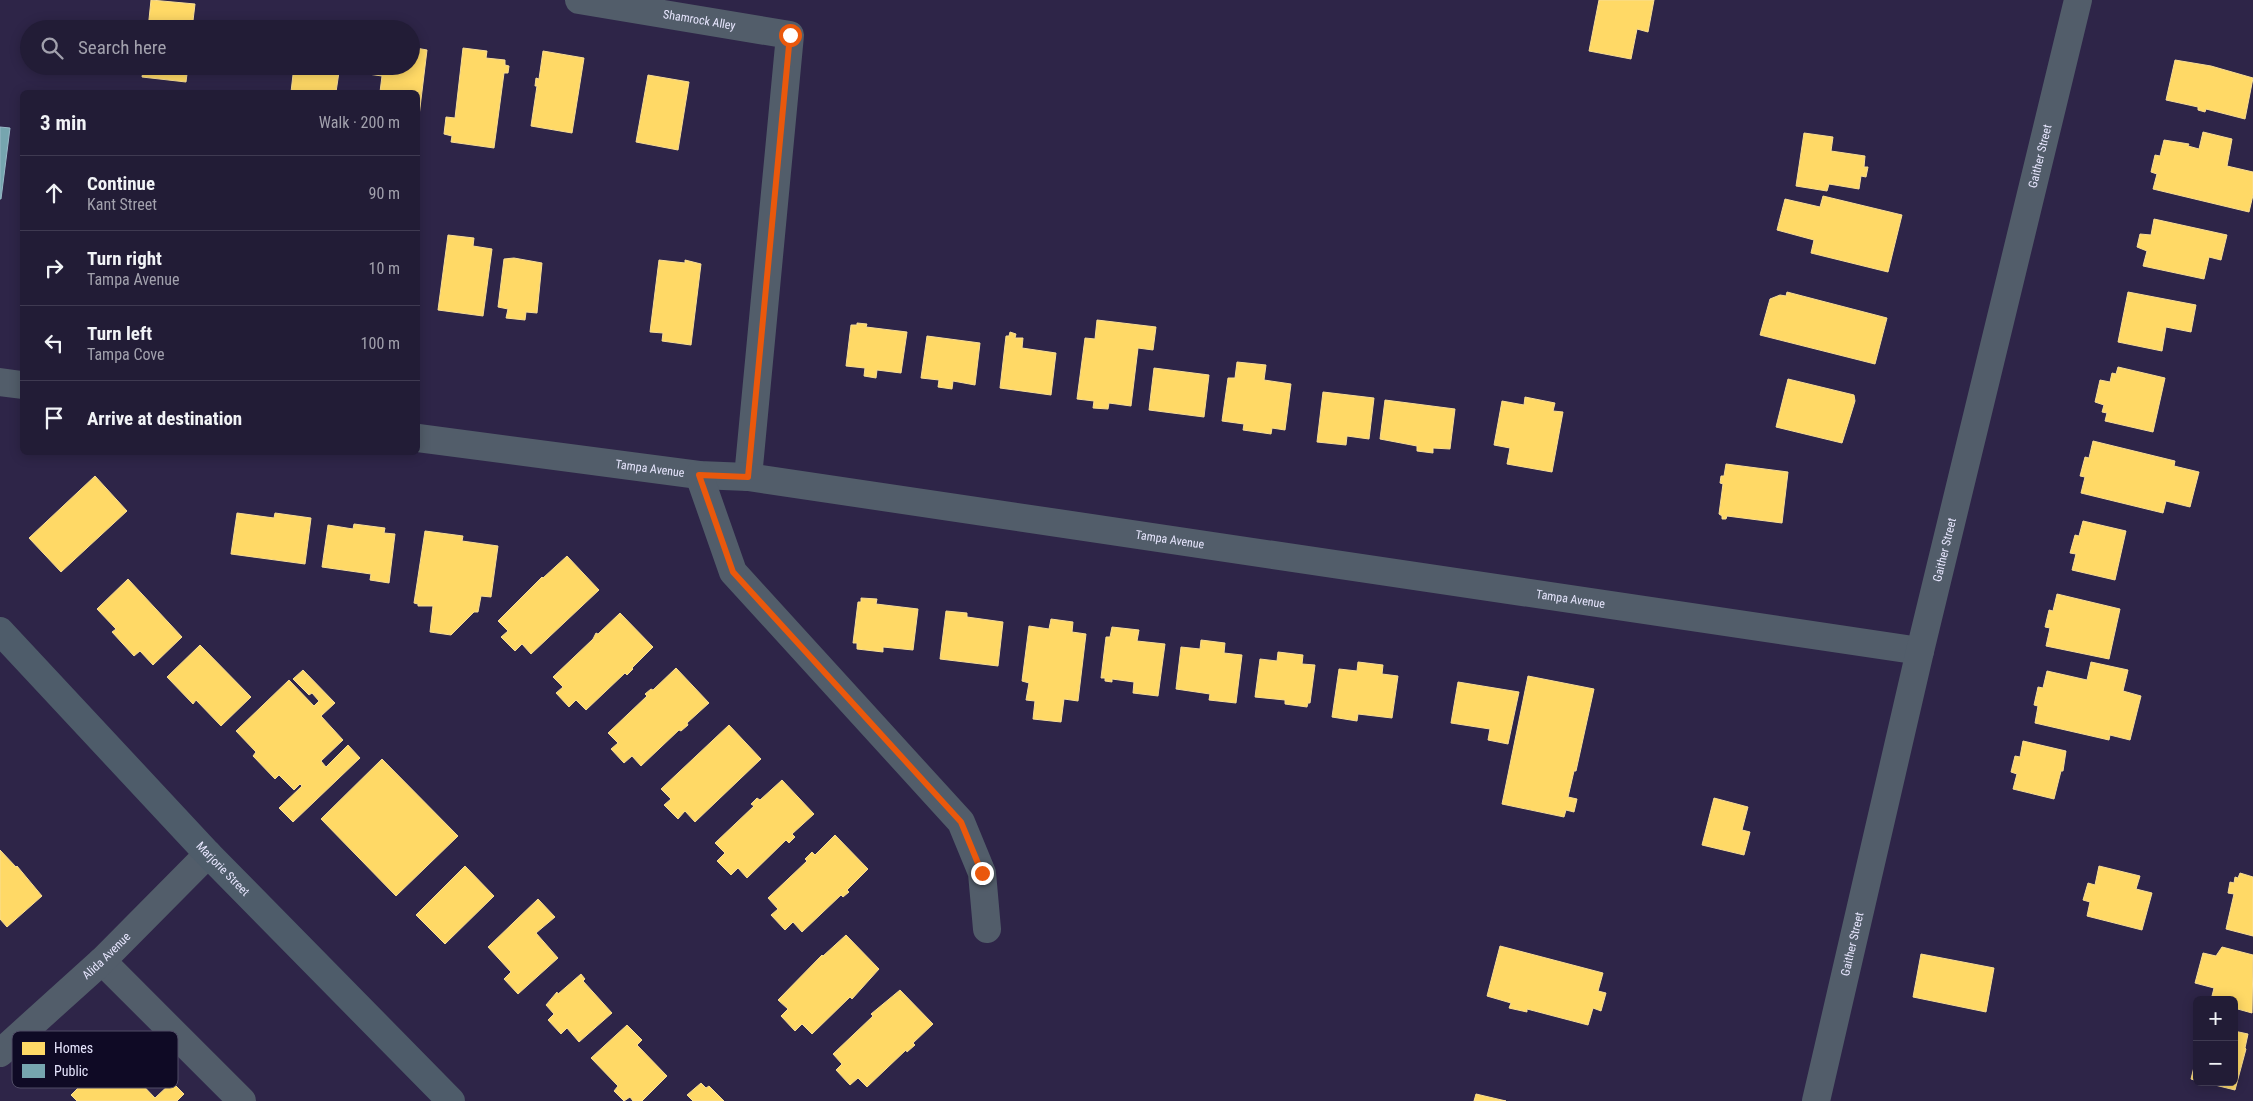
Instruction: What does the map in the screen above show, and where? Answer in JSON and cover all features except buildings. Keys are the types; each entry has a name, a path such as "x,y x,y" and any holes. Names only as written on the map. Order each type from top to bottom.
{"street":[{"name":"Shamrock Alley","path":"579,0 790,35 748,477"},
{"name":"Gaither Street","path":"1816,1101 1920,651 2078,0"},
{"path":"0,382 20,385"},
{"name":"Tampa Avenue","path":"420,438 699,475 748,477 1920,651"},
{"path":"699,475 733,572 961,822 982,873 987,929"},
{"name":"Marjorie Street","path":"0,631 208,854 451,1101"},
{"name":"Alida Avenue","path":"24,1031 102,961 208,854"},
{"path":"102,961 172,1031"},
{"path":"178,1037 242,1101"},
{"name":"Alida Avenue","path":"0,1053 12,1042"}],"route":[{"path":"790,35 748,477 699,475 733,572 961,822 982,873"}]}
